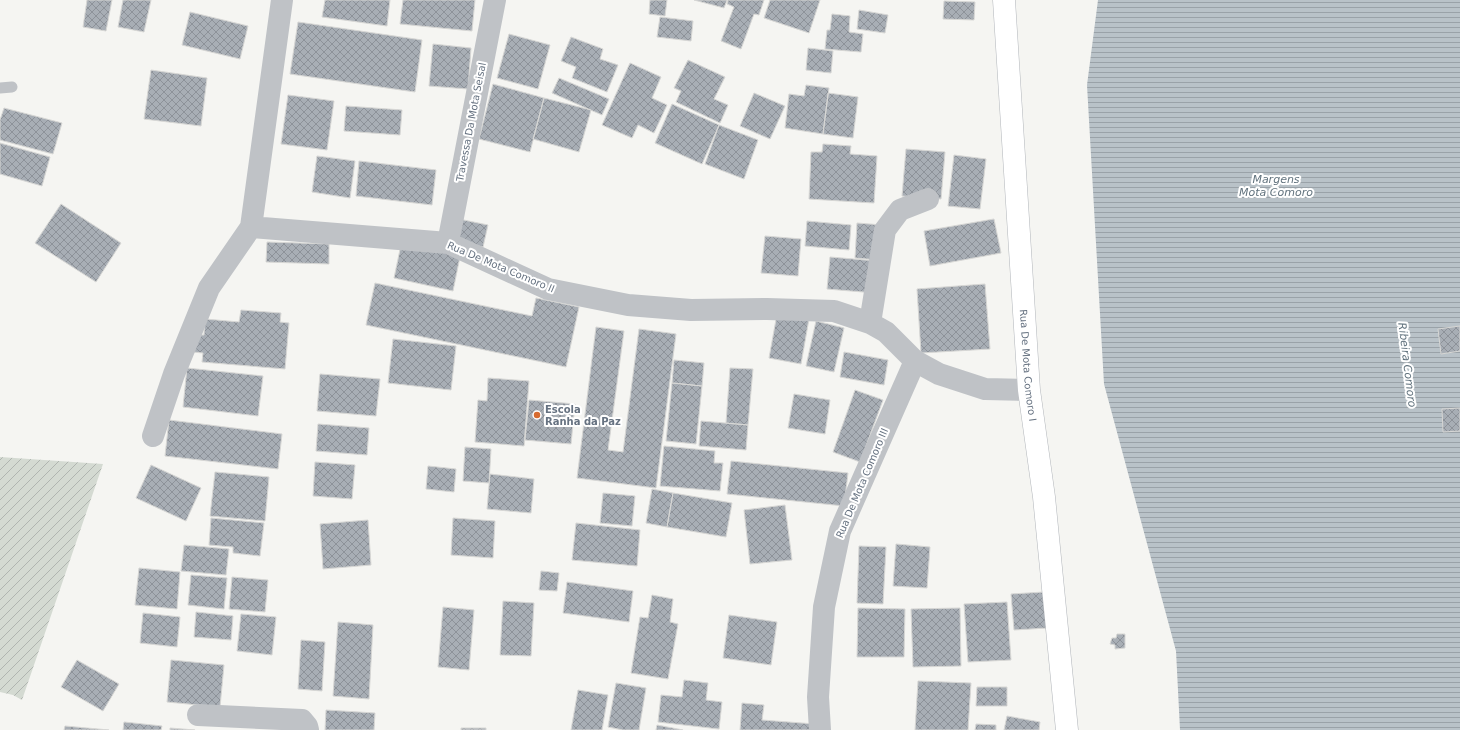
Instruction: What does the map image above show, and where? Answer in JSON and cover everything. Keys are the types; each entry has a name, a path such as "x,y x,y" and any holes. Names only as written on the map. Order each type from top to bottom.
{"street":[{"path":"153,436 174,374 209,288 251,227 282,0"},
{"name":"Travessa Da Mota Seisal","path":"448,243 495,0"},
{"name":"Rua De Mota Comoro I","path":"1004,0 1029,390 1044,497 1067,730"},
{"path":"870,323 886,230 900,210 928,199"},
{"name":"Rua De Mota Comoro II","path":"251,227 448,243 548,289 628,305 691,310 767,309 834,311 870,323 886,332 914,361 939,374 985,389 1029,390"},
{"name":"Rua De Mota Comoro III","path":"820,730 818,698 824,607 840,531 914,361"},
{"path":"198,715 302,720 307,726 308,730"}],"lane":[{"path":"0,88 12,87"}],"shaded area":[{"path":"0,457 103,464 22,700 13,695 0,692"}],"water":[{"name":"Margens Mota Comoro","path":"1098,0 1460,0 1460,730 1180,730 1176,651 1104,384 1087,85"}],"building":[{"path":"87,0 112,0 106,31 83,27"},
{"path":"123,0 151,0 144,32 118,27"},
{"path":"325,0 390,0 387,26 322,17"},
{"path":"403,0 475,0 472,31 400,24"},
{"path":"650,0 667,0 665,16 649,14"},
{"path":"694,0 727,0 724,8"},
{"path":"728,0 764,0 759,15 754,14 741,49 721,41 734,7 727,4"},
{"path":"770,0 820,0 809,33 764,18"},
{"path":"944,1 975,2 974,20 943,19"},
{"path":"859,10 888,15 885,33 857,29"},
{"path":"190,12 248,26 240,59 182,45"},
{"path":"832,14 850,16 849,32 863,34 861,52 825,49 827,30 830,30"},
{"path":"660,17 693,21 691,41 657,37"},
{"path":"298,22 422,40 415,92 290,74"},
{"path":"509,34 550,45 538,89 497,78"},
{"path":"571,37 603,49 600,59 618,65 607,92 572,78 576,67 561,61"},
{"path":"433,44 471,48 468,89 429,86"},
{"path":"808,48 833,51 831,73 806,70"},
{"path":"688,60 725,77 714,99 728,105 720,123 676,102 681,91 674,88"},
{"path":"630,63 661,77 652,98 667,105 654,133 638,125 632,138 602,125"},
{"path":"151,70 207,78 201,126 144,119"},
{"path":"559,78 609,99 602,115 552,93"},
{"path":"493,84 544,98 530,152 479,139"},
{"path":"806,85 829,88 823,134 785,128 789,94 804,96"},
{"path":"754,93 785,106 770,139 740,126"},
{"path":"828,93 858,97 853,138 823,134"},
{"path":"288,95 334,101 327,150 281,144"},
{"path":"544,98 591,110 579,152 533,139"},
{"path":"672,104 719,125 702,164 655,143"},
{"path":"346,106 402,110 400,135 344,131"},
{"path":"4,108 62,123 53,154 0,140 0,120"},
{"path":"719,125 758,140 744,179 705,164"},
{"path":"0,143 50,157 42,186 0,174"},
{"path":"823,144 851,146 850,154 877,156 874,203 809,199 811,152 822,152"},
{"path":"906,149 945,152 941,199 902,196"},
{"path":"954,155 986,159 980,209 948,206"},
{"path":"317,156 355,161 350,198 312,192"},
{"path":"359,161 436,170 432,205 356,196"},
{"path":"61,204 121,243 96,282 35,243"},
{"path":"454,218 488,225 483,247 450,240"},
{"path":"994,219 1001,253 930,266 924,231"},
{"path":"807,221 851,225 849,250 805,246"},
{"path":"857,223 882,225 879,260 855,258"},
{"path":"765,236 801,239 798,276 761,273"},
{"path":"402,240 461,252 453,291 394,278"},
{"path":"267,242 329,244 329,264 266,262"},
{"path":"830,257 877,261 875,293 827,289"},
{"path":"375,283 532,316 536,298 579,307 566,367 366,325"},
{"path":"985,284 990,349 921,353 917,289"},
{"path":"241,310 281,313 280,322 289,323 285,369 202,362 203,353 193,352 194,335 204,335 205,319 239,322"},
{"path":"777,314 809,319 801,364 769,358"},
{"path":"816,321 844,328 834,372 806,366"},
{"path":"1460,326 1460,351 1441,354 1438,329"},
{"path":"596,327 624,331 608,450 623,452 639,329 676,334 656,488 577,478"},
{"path":"393,339 456,346 451,390 388,383"},
{"path":"844,352 888,360 884,385 840,377"},
{"path":"674,360 704,363 702,386 672,383"},
{"path":"187,368 263,376 258,416 183,407"},
{"path":"730,368 753,369 748,425 726,423"},
{"path":"320,374 380,379 376,416 317,411"},
{"path":"488,378 529,381 524,446 475,442 478,400 487,401"},
{"path":"672,383 702,386 696,444 666,441"},
{"path":"855,390 883,400 860,462 833,452"},
{"path":"794,394 830,400 825,434 788,428"},
{"path":"529,400 575,404 571,444 525,440"},
{"path":"1460,408 1460,431 1443,432 1442,409"},
{"path":"169,420 282,434 278,469 165,456"},
{"path":"701,421 748,425 746,450 699,446"},
{"path":"318,424 369,428 367,455 316,451"},
{"path":"664,446 715,451 714,463 723,463 720,491 660,486"},
{"path":"465,447 491,449 489,483 463,481"},
{"path":"731,461 848,473 844,506 727,494"},
{"path":"315,462 355,465 352,499 313,496"},
{"path":"151,465 201,488 186,521 136,498"},
{"path":"428,466 456,469 454,492 426,489"},
{"path":"215,472 269,477 265,521 210,516"},
{"path":"490,474 534,479 531,513 487,509"},
{"path":"652,489 673,493 667,527 646,523"},
{"path":"603,493 635,496 632,526 600,523"},
{"path":"673,493 732,503 726,537 667,527"},
{"path":"785,505 792,560 750,564 744,510"},
{"path":"211,518 264,523 260,556 233,553 233,547 209,545"},
{"path":"453,518 495,521 493,558 451,555"},
{"path":"368,520 371,565 323,569 320,524"},
{"path":"576,523 640,530 637,566 572,560"},
{"path":"896,544 930,547 927,588 893,586"},
{"path":"184,545 229,549 226,575 181,571"},
{"path":"859,546 886,547 883,604 857,603"},
{"path":"139,568 180,572 177,609 135,605"},
{"path":"541,571 559,573 557,591 539,590"},
{"path":"191,575 227,578 224,609 188,605"},
{"path":"232,577 268,580 265,612 229,609"},
{"path":"567,582 633,591 629,622 563,613"},
{"path":"1044,592 1047,628 1014,630 1011,594"},
{"path":"652,595 673,599 670,622 678,624 668,679 631,673 640,617 648,618"},
{"path":"503,601 534,603 531,656 500,655"},
{"path":"1007,602 1011,660 968,662 964,604"},
{"path":"443,607 474,610 469,670 438,667"},
{"path":"858,608 905,609 904,657 857,657"},
{"path":"960,608 961,666 913,667 911,609"},
{"path":"196,612 233,616 231,640 194,637"},
{"path":"143,613 180,617 177,647 140,643"},
{"path":"241,614 276,617 272,655 237,651"},
{"path":"729,615 777,622 771,665 723,658"},
{"path":"338,622 373,625 369,699 333,696"},
{"path":"1117,634 1125,634 1125,648 1115,649 1115,645 1110,644 1112,638 1116,638"},
{"path":"301,640 325,642 322,691 298,689"},
{"path":"77,660 119,684 103,711 61,687"},
{"path":"171,660 224,665 220,707 167,702"},
{"path":"684,680 708,683 706,700 722,702 719,729 658,722 661,695 682,697"},
{"path":"918,681 971,683 968,730 915,730"},
{"path":"616,683 646,688 639,730 623,730 608,727"},
{"path":"977,687 1007,687 1007,706 976,706"},
{"path":"578,690 608,695 602,730 571,730"},
{"path":"742,703 764,705 762,720 815,724 814,730 740,730"},
{"path":"326,710 375,713 374,730 325,730"},
{"path":"1007,716 1040,722 1039,730 1004,730"},
{"path":"124,722 162,726 161,730 123,730"},
{"path":"976,724 996,725 996,730 975,730"},
{"path":"657,725 683,730 656,730"},
{"path":"65,726 109,730 64,730"},
{"path":"170,728 195,730 170,730"},
{"path":"461,728 486,728 486,730 461,730"}],"place":[{"name":"Escola Ranha da Paz","path":"537,415"}],"water label":[{"name":"Ribeira Comoro","path":"1407,365"}]}
